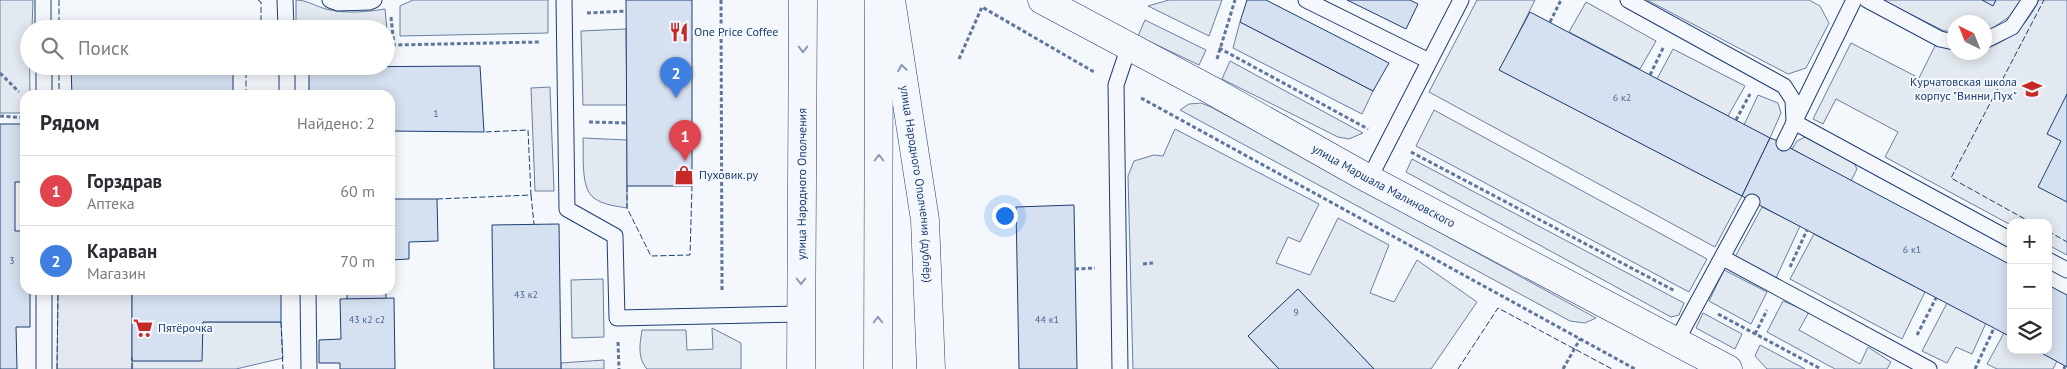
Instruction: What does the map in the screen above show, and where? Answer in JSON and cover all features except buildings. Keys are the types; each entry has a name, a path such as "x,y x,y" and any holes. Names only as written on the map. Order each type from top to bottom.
{"street":[{"name":"улица Народного Ополчения","path":"802,369 803,0"},
{"path":"878,369 879,0"},
{"name":"улица Народного Ополчения (дублёр)","path":"891,0 925,220 931,369"},
{"name":"улица Маршала Малиновского","path":"1042,0 1073,8 1129,46 1369,179 1728,369"}],"lane":[{"path":"43,0 43,20"},
{"path":"285,0 286,20"},
{"path":"330,0 338,3 369,2 374,0"},
{"path":"1306,0 1430,61"},
{"path":"1628,0 1784,86 1793,100 1794,122"},
{"path":"1784,143 1854,0"},
{"path":"1867,0 1924,31 1947,40"},
{"path":"1992,37 2012,27 2030,0"},
{"path":"1369,179 1430,61 1454,2"},
{"path":"564,7 567,209 615,236 617,318 801,314"},
{"path":"1120,369 1116,85 1129,46"},
{"path":"44,75 44,90"},
{"path":"286,75 287,90"},
{"path":"1794,122 2007,238"},
{"path":"1676,342 1752,202"},
{"path":"1723,258 1928,369"},
{"path":"2052,262 2067,270"},
{"path":"44,295 44,369"},
{"path":"308,295 308,369"}],"path":[{"path":"721,0 722,316"},
{"path":"1211,90 1219,48 1235,0"},
{"path":"1550,22 1561,0"},
{"path":"564,7 626,11"},
{"path":"959,59 982,7 1116,85 1635,369"},
{"path":"391,9 392,20"},
{"path":"1650,75 1674,26"},
{"path":"395,45 565,42"},
{"path":"1219,48 1821,369"},
{"path":"0,73 20,94"},
{"path":"0,116 20,118"},
{"path":"566,122 627,123"},
{"path":"1976,369 1994,328"},
{"path":"1563,369 1580,339"}],"shaded area":[{"path":"0,0 33,0 32,20 20,20 20,75 30,75 30,90 20,90 20,113 0,113"},
{"path":"296,0 300,0 341,12 385,9 386,20 296,20"},
{"path":"413,0 548,0 548,33 400,36 400,6"},
{"path":"1169,0 1222,0 1209,36 1148,6"},
{"path":"1477,0 1535,0 1500,70 1742,196 1715,247 1429,92"},
{"path":"1647,0 1809,0 1820,6 1829,23 1806,68 1788,74"},
{"path":"1882,0 2021,0 2009,17 1992,28 1992,15 1947,15 1947,31"},
{"path":"2039,0 2067,0 2067,255 2052,247 2052,219 2007,219 2007,223 1885,157 1898,132 1836,99 1823,124 1813,119 1851,43 1919,78 1936,44 1947,46 1947,60 1992,60 1992,46 2017,31"},
{"path":"1586,2 1656,41 1640,69 1569,32"},
{"path":"1145,20 1206,50 1199,65 1138,36"},
{"path":"1240,22 1373,91 1362,114 1233,48"},
{"path":"626,29 627,105 583,105 581,31"},
{"path":"1673,49 1745,86 1728,116 1657,79"},
{"path":"1230,61 1363,133 1349,139 1338,137 1222,79"},
{"path":"550,87 554,191 535,191 531,88"},
{"path":"1758,95 1778,103 1781,113 1770,138 1744,125"},
{"path":"1201,103 1596,318 1585,323 1570,321 1180,110 1189,104"},
{"path":"1434,110 1707,259 1689,292 1416,146"},
{"path":"1175,129 1319,204 1300,242 1288,237 1276,263 1310,275 1338,218 1389,245 1370,293 1394,302 1417,260 1477,302 1431,369 1374,369 1298,289 1248,336 1279,369 1133,369 1128,176 1134,161 1154,155 1163,156"},
{"path":"1805,137 1854,163 1857,169 1851,181 1792,149 1797,141"},
{"path":"583,138 627,140 627,208 601,202 590,193 585,179"},
{"path":"1412,159 1684,303 1679,315 1671,317 1406,172"},
{"path":"1762,207 1800,226 1776,278 1735,257"},
{"path":"1814,234 1925,292 1902,339 1790,279"},
{"path":"1724,270 1767,292 1751,324 1709,301"},
{"path":"603,279 604,337 572,338 571,280"},
{"path":"58,295 132,295 132,369 57,369"},
{"path":"1783,301 1809,312 1799,330 1860,364 1868,347 1891,362 1887,369 1835,369 1767,332"},
{"path":"1947,303 1986,323 1972,354 1956,347 1947,363 1922,351"},
{"path":"1703,313 1742,334 1735,349 1696,328"},
{"path":"203,322 281,322 283,358 236,369 132,369 132,361"},
{"path":"712,328 741,343 741,369 647,369 642,360 640,350 642,330 686,330 687,350 713,349"},
{"path":"2004,333 2007,335 2007,354 2044,354 2057,361 2053,369 1997,369 1987,364"},
{"path":"1760,345 1805,369 1767,369 1755,356"},
{"path":"604,360 604,369 561,369 561,363"}],"fence":[{"path":"59,0 59,20"},
{"path":"258,0 261,2 261,20"},
{"path":"2025,219 1951,178 2044,0"},
{"path":"59,75 59,90"},
{"path":"246,75 246,90"},
{"path":"437,199 531,195 528,130 484,132"},
{"path":"627,186 627,208 651,256 690,255 692,186"},
{"path":"531,195 534,224"},
{"path":"2052,233 2067,242"},
{"path":"57,369 58,295"},
{"path":"1458,369 1498,308 1612,369"},
{"path":"281,322 283,369"},
{"path":"132,357 132,369"}],"place":[{"name":"One Price Coffee","path":"679,32"},
{"name":"Курчатовская школа корпус \"Винни Пух\"","path":"2032,89"},
{"name":"Караван","path":"676,98"},
{"name":"Горздрав","path":"685,161"},
{"name":"Пуховик.ру","path":"684,175"},
{"name":"Пятёрочка","path":"143,328"}]}
